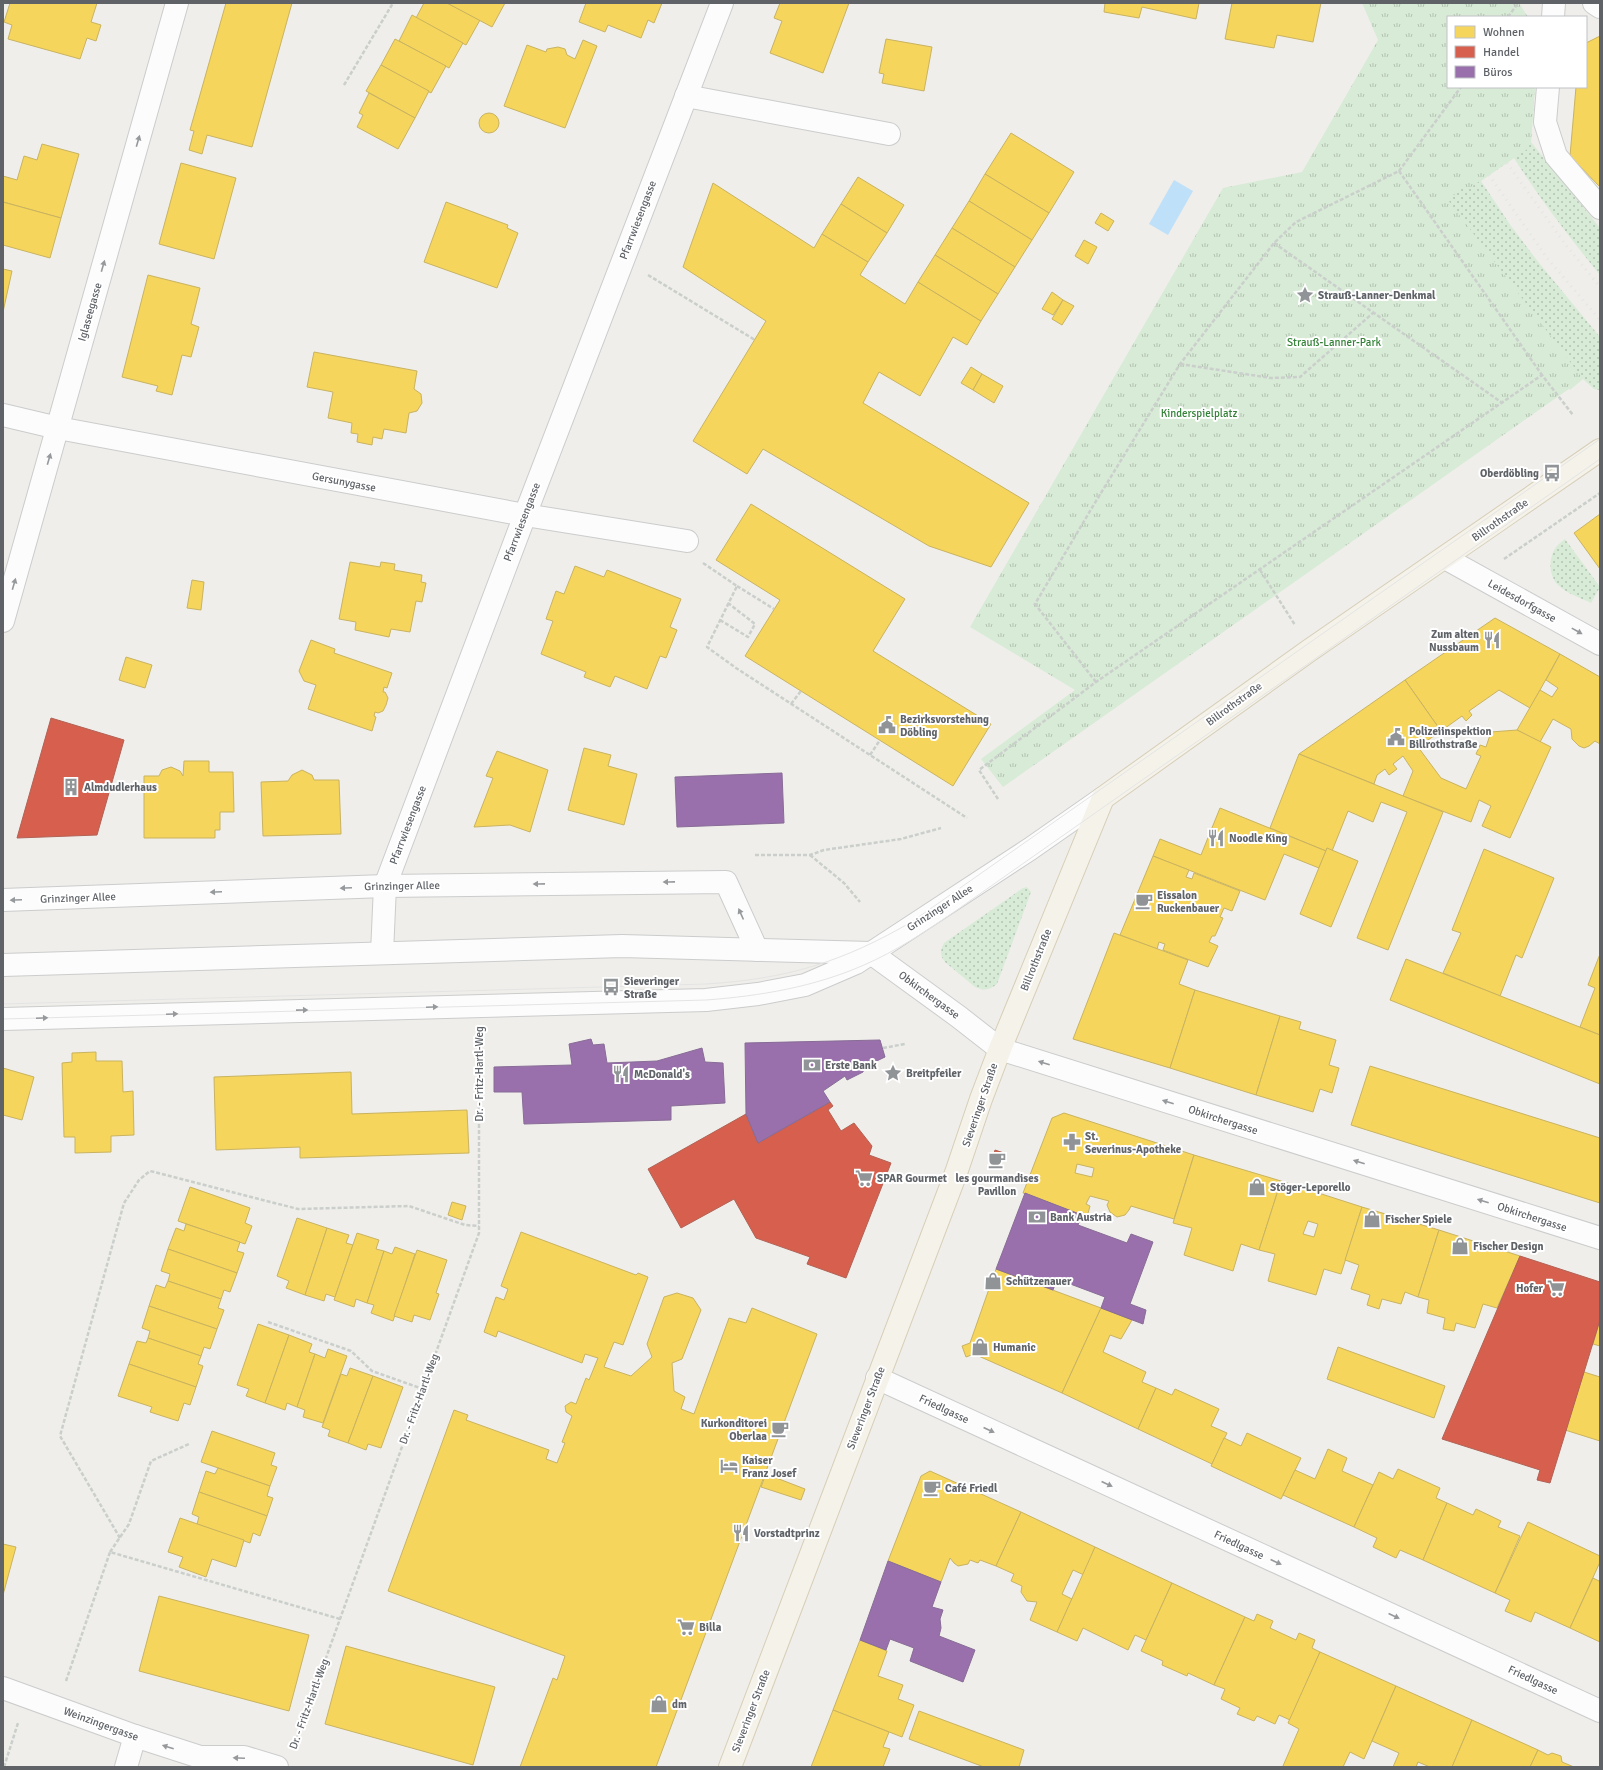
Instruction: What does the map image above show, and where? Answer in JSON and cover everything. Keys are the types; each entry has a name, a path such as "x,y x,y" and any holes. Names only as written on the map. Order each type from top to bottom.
{"main road":[{"name":"Billrothstraße","path":"1000,1049 1103,798 1310,650 1594,454"},
{"name":"Sieveringer Straße","path":"730,1767 956,1173 1000,1049"}],"street":[{"name":"Iglaseegasse","path":"3,621 177,3"},
{"name":"Pfarrwiesengasse","path":"382,953 385,886 525,515 722,3"},
{"path":"1553,16 1554,3"},
{"path":"1594,3 1600,7"},
{"path":"1548,88 1545,122 1556,156 1600,208"},
{"path":"686,96 889,134"},
{"name":"Gersunygasse","path":"3,415 58,428 525,515 687,541"},
{"name":"Leidesdorfgasse","path":"1445,558 1600,644"},
{"name":"Grinzinger Allee","path":"3,1019 706,1000 758,994 805,986 856,963 871,954 1030,849 1103,798"},
{"name":"Grinzinger Allee","path":"3,900 385,886 726,882 757,950"},
{"path":"3,964 622,946 871,954"},
{"name":"Obkirchergasse","path":"871,954 958,1016 1000,1049 1600,1238"},
{"name":"Friedlgasse","path":"877,1378 1600,1711"},
{"name":"Weinzingergasse","path":"3,1688 207,1762 244,1757 277,1767"},
{"path":"126,1767 135,1736"}],"path":[{"path":"344,85 393,3"},
{"path":"1509,16 1518,3"},
{"path":"1096,682 1035,604 1180,364 1274,243 1296,222 1399,171 1460,88"},
{"path":"1399,171 1542,375 1573,416"},
{"path":"1274,243 1501,402"},
{"path":"623,259 755,340"},
{"path":"1180,364 1271,378 1300,377 1373,313"},
{"path":"998,799 979,770 1096,682 1542,375"},
{"path":"687,541 705,566 774,609"},
{"path":"1260,570 1276,593 1310,650"},
{"path":"736,586 707,647 791,704 967,818"},
{"path":"720,620 748,637 755,624 728,603"},
{"path":"791,704 800,691"},
{"path":"870,755 880,740"},
{"path":"755,855 810,855 824,850 901,839 941,828"},
{"path":"810,855 844,883 860,902"},
{"name":"Dr. - Fritz-Hartl-Weg","path":"295,1744 479,1233 479,1032"},
{"path":"883,1048 905,1044"},
{"path":"120,1538 60,1436 124,1203 139,1180 150,1171 298,1209 409,1206 465,1225 479,1226"},
{"path":"268,1322 351,1351 372,1371 423,1389"},
{"path":"56,1708 110,1552 130,1524 151,1461 189,1444"},
{"path":"110,1552 340,1619"},
{"path":"4,1767 26,1696"}],"green space":[{"name":"Strauß-Lanner-Park","path":"1362,3 1519,3 1527,16 1447,16 1447,88 1535,88 1531,142 1527,146 1529,148 1468,189 1464,187 1448,200 1583,379 1003,787 981,759 1075,690 970,627 1223,188 1302,172 1378,40"},
{"path":"1535,88 1531,142 1600,228 1600,275 1556,218 1514,158 1481,181 1511,226 1539,263 1600,337 1600,390 1594,389 1583,379 1570,390 1407,171"},
{"path":"1565,539 1600,587 1591,603 1565,590 1558,585 1553,577 1551,572 1551,561 1553,551"},
{"path":"1027,887 1031,892 997,984 992,988 987,989 975,987 943,960 941,953 944,943 1023,888"}],"water":[{"path":"1174,180 1193,191 1168,235 1149,224"}],"building: Wohnen":[{"path":"10,3 97,3 91,22 101,25 96,41 87,38 80,59 8,39 12,25 4,22"},
{"path":"226,3 292,3 252,147 207,135 202,154 189,150 194,131 190,130"},
{"path":"424,3 447,3 480,20 466,45 416,18"},
{"path":"447,3 505,3 492,27"},
{"path":"586,3 662,3 654,23 648,20 641,38 608,25 605,32 579,22"},
{"path":"780,3 849,3 823,73 770,53 782,21 774,18"},
{"path":"1105,3 1199,3 1196,19 1142,7 1139,18 1104,12"},
{"path":"1232,3 1321,3 1313,42 1277,35 1274,48 1225,39"},
{"path":"412,15 463,43 449,68 399,41"},
{"path":"1600,36 1600,187 1570,156 1576,88 1587,88 1587,42"},
{"path":"395,39 446,66 431,93 381,65"},
{"path":"886,39 932,47 924,91 882,83 884,74 879,73"},
{"path":"583,40 597,46 565,128 504,106 527,45 546,52 547,49 558,47 565,49 567,55 575,59"},
{"path":"381,65 429,91 415,118 366,91"},
{"path":"369,93 415,118 398,149 357,127 363,115 359,113"},
{"path":"485,113 493,113 499,119 499,127 493,133 485,133 479,127 479,119"},
{"path":"1011,133 1074,172 1049,213 985,174"},
{"path":"42,144 79,154 61,218 3,202 3,176 17,180 24,156 37,160"},
{"path":"181,163 236,178 214,259 159,244"},
{"path":"985,174 1049,213 1032,240 969,201"},
{"path":"858,177 904,205 887,233 841,204"},
{"path":"713,183 814,248 822,234 868,262 860,275 905,304 918,282 981,321 967,345 953,337 920,396 879,372 863,403 1029,503 991,567 929,546 763,449 747,474 693,441 766,321 683,267"},
{"path":"969,201 1032,240 1015,267 952,228"},
{"path":"3,202 61,218 50,258 3,245"},
{"path":"446,202 508,225 507,228 518,233 497,288 424,262"},
{"path":"841,204 887,233 868,262 822,234"},
{"path":"1101,213 1114,221 1108,231 1095,223"},
{"path":"952,228 1015,267 998,294 935,255"},
{"path":"1084,240 1097,247 1088,264 1075,256"},
{"path":"935,255 998,294 981,321 918,282"},
{"path":"3,269 12,271 3,312"},
{"path":"148,275 200,288 191,324 199,327 191,357 182,355 172,395 156,391 158,386 122,377"},
{"path":"1052,292 1063,300 1053,315 1042,309"},
{"path":"1063,300 1074,306 1062,325 1052,319"},
{"path":"314,352 417,371 414,389 421,394 422,403 417,411 409,413 406,433 384,429 382,439 373,437 372,445 357,442 358,434 351,433 352,423 328,418 333,392 307,387"},
{"path":"971,367 982,374 973,390 961,383"},
{"path":"982,374 1003,386 994,403 973,390"},
{"path":"751,504 905,599 873,651 991,724 953,786 745,656 780,600 716,560"},
{"path":"1600,514 1600,569 1574,533"},
{"path":"350,562 380,567 381,562 395,564 394,570 422,575 421,582 426,583 422,602 416,601 410,632 391,629 389,637 355,630 356,622 339,619"},
{"path":"575,566 604,577 607,570 681,599 670,627 677,630 666,658 660,656 647,689 615,676 610,687 584,677 586,672 541,654 553,621 546,619 556,591 564,594"},
{"path":"192,580 204,582 201,610 187,608"},
{"path":"1495,618 1560,654 1530,708 1499,690 1469,711 1472,715 1466,721 1462,716 1441,731 1405,680"},
{"path":"311,640 335,649 334,653 392,673 387,688 384,687 383,692 385,692 388,698 386,705 383,711 378,713 375,712 374,716 376,717 372,731 308,709 316,685 304,681 299,671"},
{"path":"1560,654 1600,677 1600,744 1595,741 1584,748 1579,746 1572,739 1571,729 1553,719 1540,742 1517,730 1540,690 1552,697 1558,688 1546,680"},
{"path":"126,657 152,665 145,688 119,680"},
{"path":"1405,680 1441,731 1418,747 1441,778 1466,789 1481,756 1476,754 1480,745 1486,747 1491,732 1517,730 1551,747 1510,838 1482,826 1491,806 1479,800 1471,822 1403,796 1413,771 1403,756 1393,764 1397,769 1389,775 1385,769 1377,775 1374,784 1299,754"},
{"path":"584,748 611,755 608,766 637,774 624,825 568,810"},
{"path":"497,751 548,770 530,832 510,825 474,827 493,778 486,776"},
{"path":"1299,754 1443,812 1388,950 1357,938 1407,812 1381,802 1373,822 1348,811 1332,851 1327,848 1326,851 1270,828"},
{"path":"184,761 209,761 209,772 233,772 234,812 220,812 220,830 215,830 215,838 144,838 144,776 159,776 162,770 171,767 180,771 183,776"},
{"path":"302,770 312,775 314,780 339,780 341,834 263,836 261,782 288,781 292,775"},
{"path":"1220,808 1326,851 1319,868 1284,854 1265,900 1153,856 1160,839 1201,855"},
{"path":"1327,848 1358,861 1331,927 1300,914"},
{"path":"1484,849 1554,878 1522,958 1516,955 1500,996 1443,973 1461,933 1452,930"},
{"path":"1153,856 1189,870 1186,877 1192,879 1194,873 1240,891 1232,911 1224,908 1220,917 1223,918 1215,936 1212,936 1209,942 1218,946 1208,967 1163,950 1165,944 1159,942 1157,949 1120,935"},
{"path":"1114,933 1188,960 1179,984 1195,990 1170,1068 1073,1039"},
{"path":"1600,954 1600,1035 1580,1027 1595,988 1588,985"},
{"path":"1406,959 1600,1035 1600,1084 1390,1000"},
{"path":"1195,990 1280,1016 1256,1095 1170,1068"},
{"path":"1280,1016 1301,1022 1299,1029 1336,1040 1329,1065 1339,1068 1332,1093 1320,1089 1313,1112 1256,1095"},
{"path":"96,1052 96,1061 122,1061 123,1092 133,1091 134,1135 111,1136 111,1152 75,1153 75,1137 64,1137 62,1063 72,1062 72,1053"},
{"path":"1370,1066 1600,1138 1600,1203 1351,1125"},
{"path":"3,1068 34,1077 22,1120 3,1115"},
{"path":"351,1072 352,1114 467,1110 469,1153 300,1158 300,1147 216,1150 214,1077"},
{"path":"1064,1113 1194,1155 1174,1219 1131,1206 1125,1215 1117,1217 1110,1212 1107,1205 1109,1201 1090,1196 1086,1204 1090,1206 1087,1217 1023,1193 1052,1118","holes":["1077,1164 1094,1168 1092,1177 1075,1173"]},
{"path":"1194,1155 1281,1181 1259,1250 1241,1244 1233,1271 1184,1255 1192,1228 1173,1223"},
{"path":"1281,1181 1362,1207 1341,1274 1324,1269 1316,1295 1268,1281 1275,1254 1259,1250","holes":["1308,1221 1318,1224 1314,1237 1303,1234"]},
{"path":"190,1187 250,1208 245,1223 252,1226 245,1244 178,1221"},
{"path":"452,1202 466,1206 462,1220 448,1215"},
{"path":"1362,1207 1439,1230 1418,1297 1405,1292 1401,1304 1382,1299 1379,1309 1367,1305 1370,1295 1351,1289 1359,1265 1345,1260"},
{"path":"297,1218 327,1228 305,1295 286,1288 289,1281 277,1276"},
{"path":"186,1224 240,1242 237,1251 244,1253 237,1273 168,1249 176,1228 184,1231"},
{"path":"327,1228 349,1235 346,1243 353,1245 335,1297 326,1294 324,1301 305,1295"},
{"path":"1439,1230 1520,1256 1497,1308 1483,1304 1475,1328 1456,1323 1454,1331 1443,1329 1445,1318 1427,1313 1429,1300 1418,1297"},
{"path":"521,1232 636,1275 638,1273 648,1277 623,1345 614,1342 604,1367 631,1376 652,1357 647,1344 664,1297 677,1293 693,1298 701,1310 682,1359 672,1363 674,1391 685,1397 681,1409 694,1414 729,1318 746,1323 752,1308 817,1334 656,1767 520,1767 553,1678 557,1680 565,1656 388,1591 454,1410 468,1415 466,1420 549,1450 546,1459 557,1463 565,1443 562,1442 572,1416 566,1412 565,1406 571,1402 576,1404 586,1378 589,1380 598,1358 585,1354 582,1363 498,1331 496,1337 484,1332 496,1297 504,1300 508,1289 501,1286"},
{"path":"357,1233 379,1240 376,1249 384,1251 367,1303 356,1299 354,1307 334,1300"},
{"path":"395,1247 415,1254 393,1321 371,1313 374,1305 367,1303 384,1251 392,1254"},
{"path":"168,1249 237,1273 230,1292 224,1290 221,1299 168,1281 170,1274 161,1271"},
{"path":"417,1250 447,1260 436,1293 439,1294 430,1320 414,1315 412,1322 394,1316"},
{"path":"996,1269 1101,1308 1062,1393 974,1354 966,1357 962,1346 970,1343"},
{"path":"168,1281 221,1299 218,1308 224,1310 217,1329 149,1306 156,1285 165,1288"},
{"path":"149,1306 217,1329 210,1349 204,1347 201,1356 148,1338 150,1331 142,1328"},
{"path":"1101,1308 1132,1320 1121,1339 1110,1335 1103,1352 1146,1372 1142,1382 1156,1388 1138,1429 1062,1393"},
{"path":"1600,1320 1600,1346 1593,1344"},
{"path":"258,1324 289,1335 265,1403 246,1396 249,1389 237,1385"},
{"path":"289,1335 312,1344 309,1352 315,1354 297,1407 287,1403 285,1410 265,1403"},
{"path":"148,1338 201,1356 198,1364 203,1366 196,1387 129,1364 137,1341 146,1343"},
{"path":"1338,1347 1445,1386 1434,1418 1327,1379"},
{"path":"328,1349 347,1356 323,1423 303,1417 305,1410 297,1407 315,1354 325,1358"},
{"path":"129,1364 196,1387 190,1405 184,1403 178,1421 150,1412 152,1407 118,1396"},
{"path":"350,1368 373,1376 348,1443 328,1436 330,1430 322,1427 341,1374 347,1376"},
{"path":"1584,1372 1600,1377 1600,1441 1565,1430"},
{"path":"373,1376 403,1387 381,1448 368,1444 366,1450 348,1443"},
{"path":"1156,1388 1172,1395 1175,1389 1219,1409 1211,1426 1227,1433 1212,1464 1138,1429"},
{"path":"212,1431 275,1453 271,1465 277,1467 270,1486 201,1462"},
{"path":"1247,1433 1301,1458 1281,1499 1211,1466 1224,1438 1241,1446"},
{"path":"1328,1449 1347,1458 1342,1471 1373,1485 1354,1527 1283,1495 1295,1470 1315,1479"},
{"path":"218,1468 270,1486 267,1496 273,1498 267,1516 199,1492 206,1471 215,1474"},
{"path":"1398,1469 1440,1488 1436,1498 1447,1503 1423,1560 1400,1550 1396,1558 1373,1547 1377,1538 1354,1527 1379,1472 1393,1479"},
{"path":"930,1471 1021,1512 996,1566 980,1560 978,1563 970,1560 968,1564 958,1566 950,1558 941,1582 888,1561 921,1476"},
{"path":"766,1474 805,1489 801,1500 761,1487"},
{"path":"199,1492 267,1516 260,1536 253,1533 250,1543 197,1524 199,1517 192,1514"},
{"path":"1447,1503 1473,1515 1476,1509 1501,1521 1498,1527 1520,1536 1495,1593 1423,1560"},
{"path":"1021,1512 1095,1547 1084,1575 1073,1570 1062,1594 1072,1599 1057,1632 1030,1620 1037,1602 1027,1601 1021,1592 1022,1586 1011,1581 1014,1574 996,1566"},
{"path":"180,1518 244,1540 236,1567 212,1559 206,1577 179,1567 183,1557 168,1552"},
{"path":"1528,1522 1600,1556 1600,1562 1570,1628 1535,1612 1531,1622 1505,1611 1510,1600 1495,1593"},
{"path":"3,1544 16,1547 3,1595"},
{"path":"1095,1547 1172,1583 1146,1640 1135,1635 1128,1650 1083,1628 1077,1641 1057,1632"},
{"path":"1593,1578 1599,1581 1600,1579 1600,1642 1570,1628"},
{"path":"1172,1583 1245,1617 1214,1685 1188,1673 1187,1676 1162,1665 1163,1661 1141,1651"},
{"path":"159,1596 309,1635 289,1711 139,1671"},
{"path":"1257,1614 1273,1621 1270,1628 1296,1640 1299,1633 1315,1640 1312,1648 1320,1652 1290,1720 1279,1715 1275,1724 1257,1716 1254,1721 1237,1714 1240,1708 1221,1699 1225,1689 1214,1685 1245,1617 1254,1621"},
{"path":"860,1640 887,1651 878,1676 903,1685 898,1699 914,1705 902,1737 833,1710"},
{"path":"346,1646 495,1687 473,1765 325,1724"},
{"path":"1320,1652 1396,1686 1364,1759 1350,1752 1343,1767 1286,1767 1283,1766 1299,1729 1288,1723"},
{"path":"1396,1686 1472,1720 1452,1767 1430,1767 1418,1762 1416,1767 1393,1767 1399,1753 1372,1741"},
{"path":"833,1710 889,1732 883,1747 890,1749 883,1767 811,1767"},
{"path":"919,1711 1024,1750 1019,1767 984,1767 909,1739"},
{"path":"1472,1720 1538,1750 1530,1767 1452,1767"},
{"path":"1538,1750 1548,1755 1552,1753 1561,1756 1562,1762 1574,1767 1530,1767"}],"building: Handel":[{"name":"Almdudlerhaus","path":"51,718 124,740 97,835 17,838"},
{"path":"830,1102 833,1106 828,1110 841,1131 854,1123 872,1146 869,1155 891,1163 846,1278 807,1264 810,1257 756,1238 734,1199 681,1228 648,1169 746,1114 758,1143"},
{"name":"les gourmandises Pavillon","path":"995,1150 1004,1153 998,1169 990,1166"},
{"path":"1520,1256 1600,1282 1600,1320 1550,1483 1537,1480 1540,1470 1442,1439"}],"building: Büros":[{"path":"782,773 784,823 677,827 675,777"},
{"path":"591,1039 593,1045 604,1044 607,1063 657,1061 702,1048 705,1062 723,1063 725,1103 671,1106 671,1120 524,1124 522,1092 494,1092 494,1067 572,1065 569,1044"},
{"path":"880,1040 885,1057 864,1067 863,1072 847,1080 845,1076 823,1091 830,1102 758,1143 746,1114 745,1043"},
{"path":"1025,1193 1082,1215 1078,1225 1127,1243 1131,1234 1153,1242 1130,1304 1146,1310 1143,1324 1101,1308 1105,1297 1057,1279 1053,1290 996,1269"},
{"path":"888,1561 941,1582 932,1607 943,1610 940,1619 941,1628 939,1636 975,1650 963,1682 910,1661 914,1648 890,1639 886,1650 860,1640"}],"tram line":[{"path":"3,1004 706,984 735,982 789,973 838,958 913,921 1600,439"},
{"path":"3,1019 706,1000 767,993 806,985 845,973 887,954 943,919 1600,459"}],"railway":[{"path":"1507,163 1565,244 1600,287"},
{"path":"1489,175 1547,258 1600,320"}],"place":[{"name":"Strauß-Lanner-Denkmal","path":"1305,295"},
{"name":"Oberdöbling","path":"1552,473"},
{"name":"Zum alten Nussbaum","path":"1492,640"},
{"name":"Bezirksvorstehung Döbling","path":"887,725"},
{"name":"Polizeiinspektion Billrothstraße","path":"1396,737"},
{"name":"Almdudlerhaus","path":"71,787"},
{"name":"Noodle King","path":"1216,838"},
{"name":"Eissalon Ruckenbauer","path":"1144,901"},
{"name":"Sieveringer Straße","path":"611,987"},
{"name":"Erste Bank","path":"812,1065"},
{"name":"Breitpfeiler","path":"893,1073"},
{"name":"McDonald's","path":"621,1074"},
{"name":"St. Severinus-Apotheke","path":"1072,1142"},
{"name":"les gourmandises Pavillon","path":"997,1160"},
{"name":"SPAR Gourmet","path":"864,1178"},
{"name":"Stöger-Leporello","path":"1257,1187"},
{"name":"Bank Austria","path":"1037,1217"},
{"name":"Fischer Spiele","path":"1372,1219"},
{"name":"Fischer Design","path":"1460,1246"},
{"name":"Schützenauer","path":"993,1281"},
{"name":"Hofer","path":"1556,1288"},
{"name":"Humanic","path":"980,1347"},
{"name":"Kurkonditorei Oberlaa","path":"780,1429"},
{"name":"Kaiser Franz Josef","path":"729,1466"},
{"name":"Café Friedl","path":"932,1488"},
{"name":"Vorstadtprinz","path":"741,1533"},
{"name":"Billa","path":"686,1627"},
{"name":"dm","path":"659,1704"}],"park label":[{"name":"Kinderspielplatz","path":"1199,413"}]}
